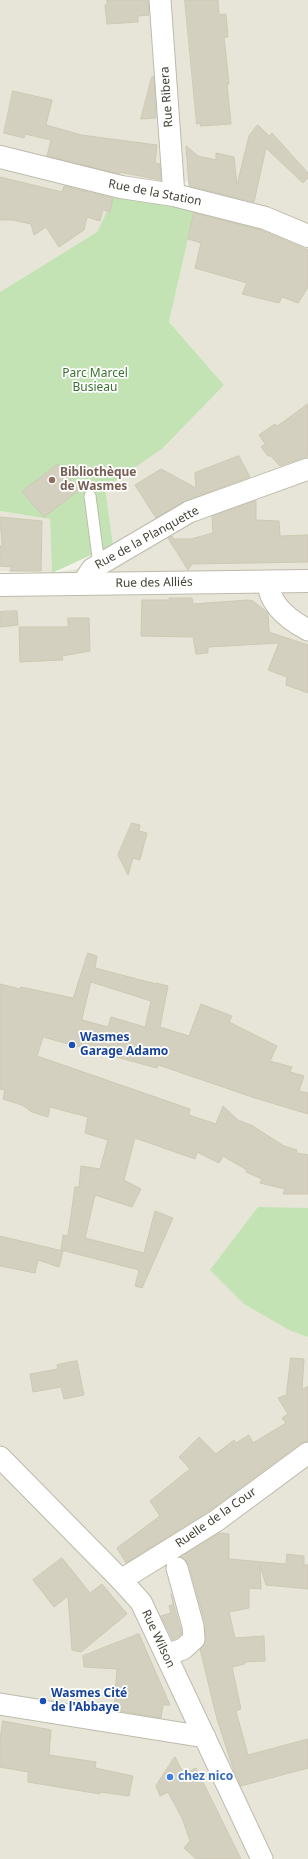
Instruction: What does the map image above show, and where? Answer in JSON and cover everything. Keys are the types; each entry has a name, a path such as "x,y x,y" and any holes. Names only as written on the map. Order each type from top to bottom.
{"street":[{"name":"Rue Ribera","path":"160,0 174,195"},
{"name":"Rue de la Station","path":"0,157 121,187 174,195 265,218 308,236"},
{"name":"Rue de la Planquette","path":"86,584 88,573 189,512 308,469"},
{"name":"Rue des Alliés","path":"0,585 308,581"},
{"path":"268,582 271,599 296,624 308,630"},
{"name":"Ruelle de la Cour","path":"121,1580 216,1520 308,1453"},
{"name":"Rue Wilson","path":"0,1457 141,1602 262,1859"},
{"path":"166,1655 183,1649 194,1639 193,1626 177,1568"},
{"path":"0,1704 205,1737"}],"lane":[{"path":"90,496 100,565"}],"shaded area":[{"path":"0,0 308,0 308,458 187,506 113,545 105,488 162,449 224,385 169,322 196,204 198,185 185,181 175,185 120,178 0,148"},
{"path":"0,165 115,195 97,232 0,292"},
{"path":"308,463 308,1859 0,1859 0,576 46,573 0,571 0,511 50,519 52,573 99,565"}],"green space":[{"name":"Parc Marcel Busieau","path":"115,195 196,204 169,322 224,385 162,449 105,488 113,545 52,573 50,519 0,511 0,292 97,232"},
{"path":"258,1207 308,1208 308,1337 291,1331 244,1304 210,1270"}],"building":[{"path":"107,0 148,0 149,15 138,16 138,22 107,24 105,5 107,4"},
{"path":"185,0 218,0 219,15 226,14 228,37 224,37 229,84 227,84 231,124 200,126 201,123 197,124"},
{"path":"152,77 154,77 156,118 141,119"},
{"path":"13,91 52,100 46,125 81,135 157,145 155,163 160,164 161,180 119,172 119,174 47,156 51,140 25,134 24,138 4,133"},
{"path":"258,125 269,136 272,133 308,173 308,178 303,183 266,148 254,202 189,186 186,146 198,156 216,160 216,153 234,157 237,185 249,136"},
{"path":"0,177 62,192 64,186 113,198 110,212 103,210 100,221 87,217 84,230 59,247 46,227 34,235 31,224 13,220 0,220"},
{"path":"194,213 261,230 308,250 308,287 298,303 282,297 279,303 242,294 247,283 195,268 201,243 188,239"},
{"path":"308,404 308,456 280,466 271,456 268,456 261,447 265,444 259,435 275,424 277,426"},
{"path":"239,456 250,477 185,501 156,518 135,485 161,469 196,488 195,473"},
{"path":"58,464 79,490 44,517 22,492"},
{"path":"256,501 256,520 279,521 280,536 308,535 308,562 192,564 188,570 168,538 172,536 173,539 191,539 213,533 212,516"},
{"path":"0,517 42,521 41,571 10,571 12,567 0,566 0,546 2,546"},
{"path":"169,598 192,598 193,604 248,600 253,601 268,613 269,632 308,645 308,693 286,685 287,677 268,670 279,643 208,647 208,653 196,654 193,637 141,636 142,600 170,600"},
{"path":"17,611 18,625 0,627 0,612"},
{"path":"68,618 89,618 90,651 62,656 63,660 20,662 19,627 68,627"},
{"path":"132,823 140,825 139,831 147,833 140,860 133,858 128,875 118,855"},
{"path":"88,953 97,956 95,968 168,986 160,1027 189,1036 201,1004 232,1016 229,1022 277,1046 270,1061 292,1067 290,1072 304,1076 299,1091 308,1093 308,1114 255,1098 158,1065 157,1068 43,1037 37,1056 190,1109 189,1115 216,1124 223,1106 238,1120 251,1125 284,1146 297,1150 296,1153 308,1155 308,1194 283,1194 285,1189 260,1183 262,1179 246,1172 247,1170 223,1156 219,1163 197,1152 195,1159 135,1138 124,1180 141,1189 132,1207 95,1195 85,1238 144,1253 155,1211 173,1218 142,1288 135,1286 139,1270 61,1250 63,1235 68,1236 75,1187 79,1187 81,1166 100,1169 108,1140 85,1133 88,1117 50,1107 48,1117 32,1112 22,1105 3,1099 5,1090 0,1089 0,984 73,998","holes":["91,982 151,1001 145,1027 111,1017 108,1027 82,1020"]},
{"path":"0,1236 63,1251 59,1267 38,1260 35,1273 0,1266"},
{"path":"291,1358 304,1359 302,1390 308,1386 308,1441 301,1443 209,1511 126,1563 117,1548 160,1516 150,1501 190,1469 179,1457 199,1437 216,1454 234,1440 236,1443 249,1435 253,1443 286,1423 282,1418 288,1414 278,1398 286,1395"},
{"path":"77,1361 84,1395 64,1399 61,1387 33,1392 30,1374 58,1369 57,1365"},
{"path":"219,1533 229,1534 229,1559 286,1564 287,1554 304,1556 304,1565 308,1565 308,1589 266,1585 260,1565 261,1589 249,1588 249,1608 229,1612 235,1638 264,1636 265,1661 244,1662 245,1664 232,1667 241,1709 236,1711 248,1755 308,1739 308,1768 241,1786 233,1768 217,1719 200,1649 205,1643 205,1623 189,1565 181,1557"},
{"path":"62,1558 90,1593 102,1584 127,1614 81,1652 72,1650 68,1596 54,1607 33,1580"},
{"path":"171,1594 182,1634 173,1640 161,1616 171,1613 169,1606 173,1605"},
{"path":"139,1634 170,1705 163,1705 161,1718 114,1710 117,1669 84,1667 83,1656"},
{"path":"3,1721 51,1730 49,1755 96,1762 95,1768 133,1776 129,1796 100,1792 100,1794 28,1782 28,1772 0,1767 0,1740"},
{"path":"175,1757 184,1774 196,1768 241,1859 196,1859 184,1848 190,1841 182,1818 168,1792 160,1796 156,1786"}],"place":[{"name":"Bibliothèque de Wasmes","path":"52,480"},
{"name":"Wasmes Garage Adamo","path":"72,1045"},
{"name":"Wasmes Cité de l'Abbaye","path":"43,1701"},
{"name":"chez nico","path":"170,1777"}]}
